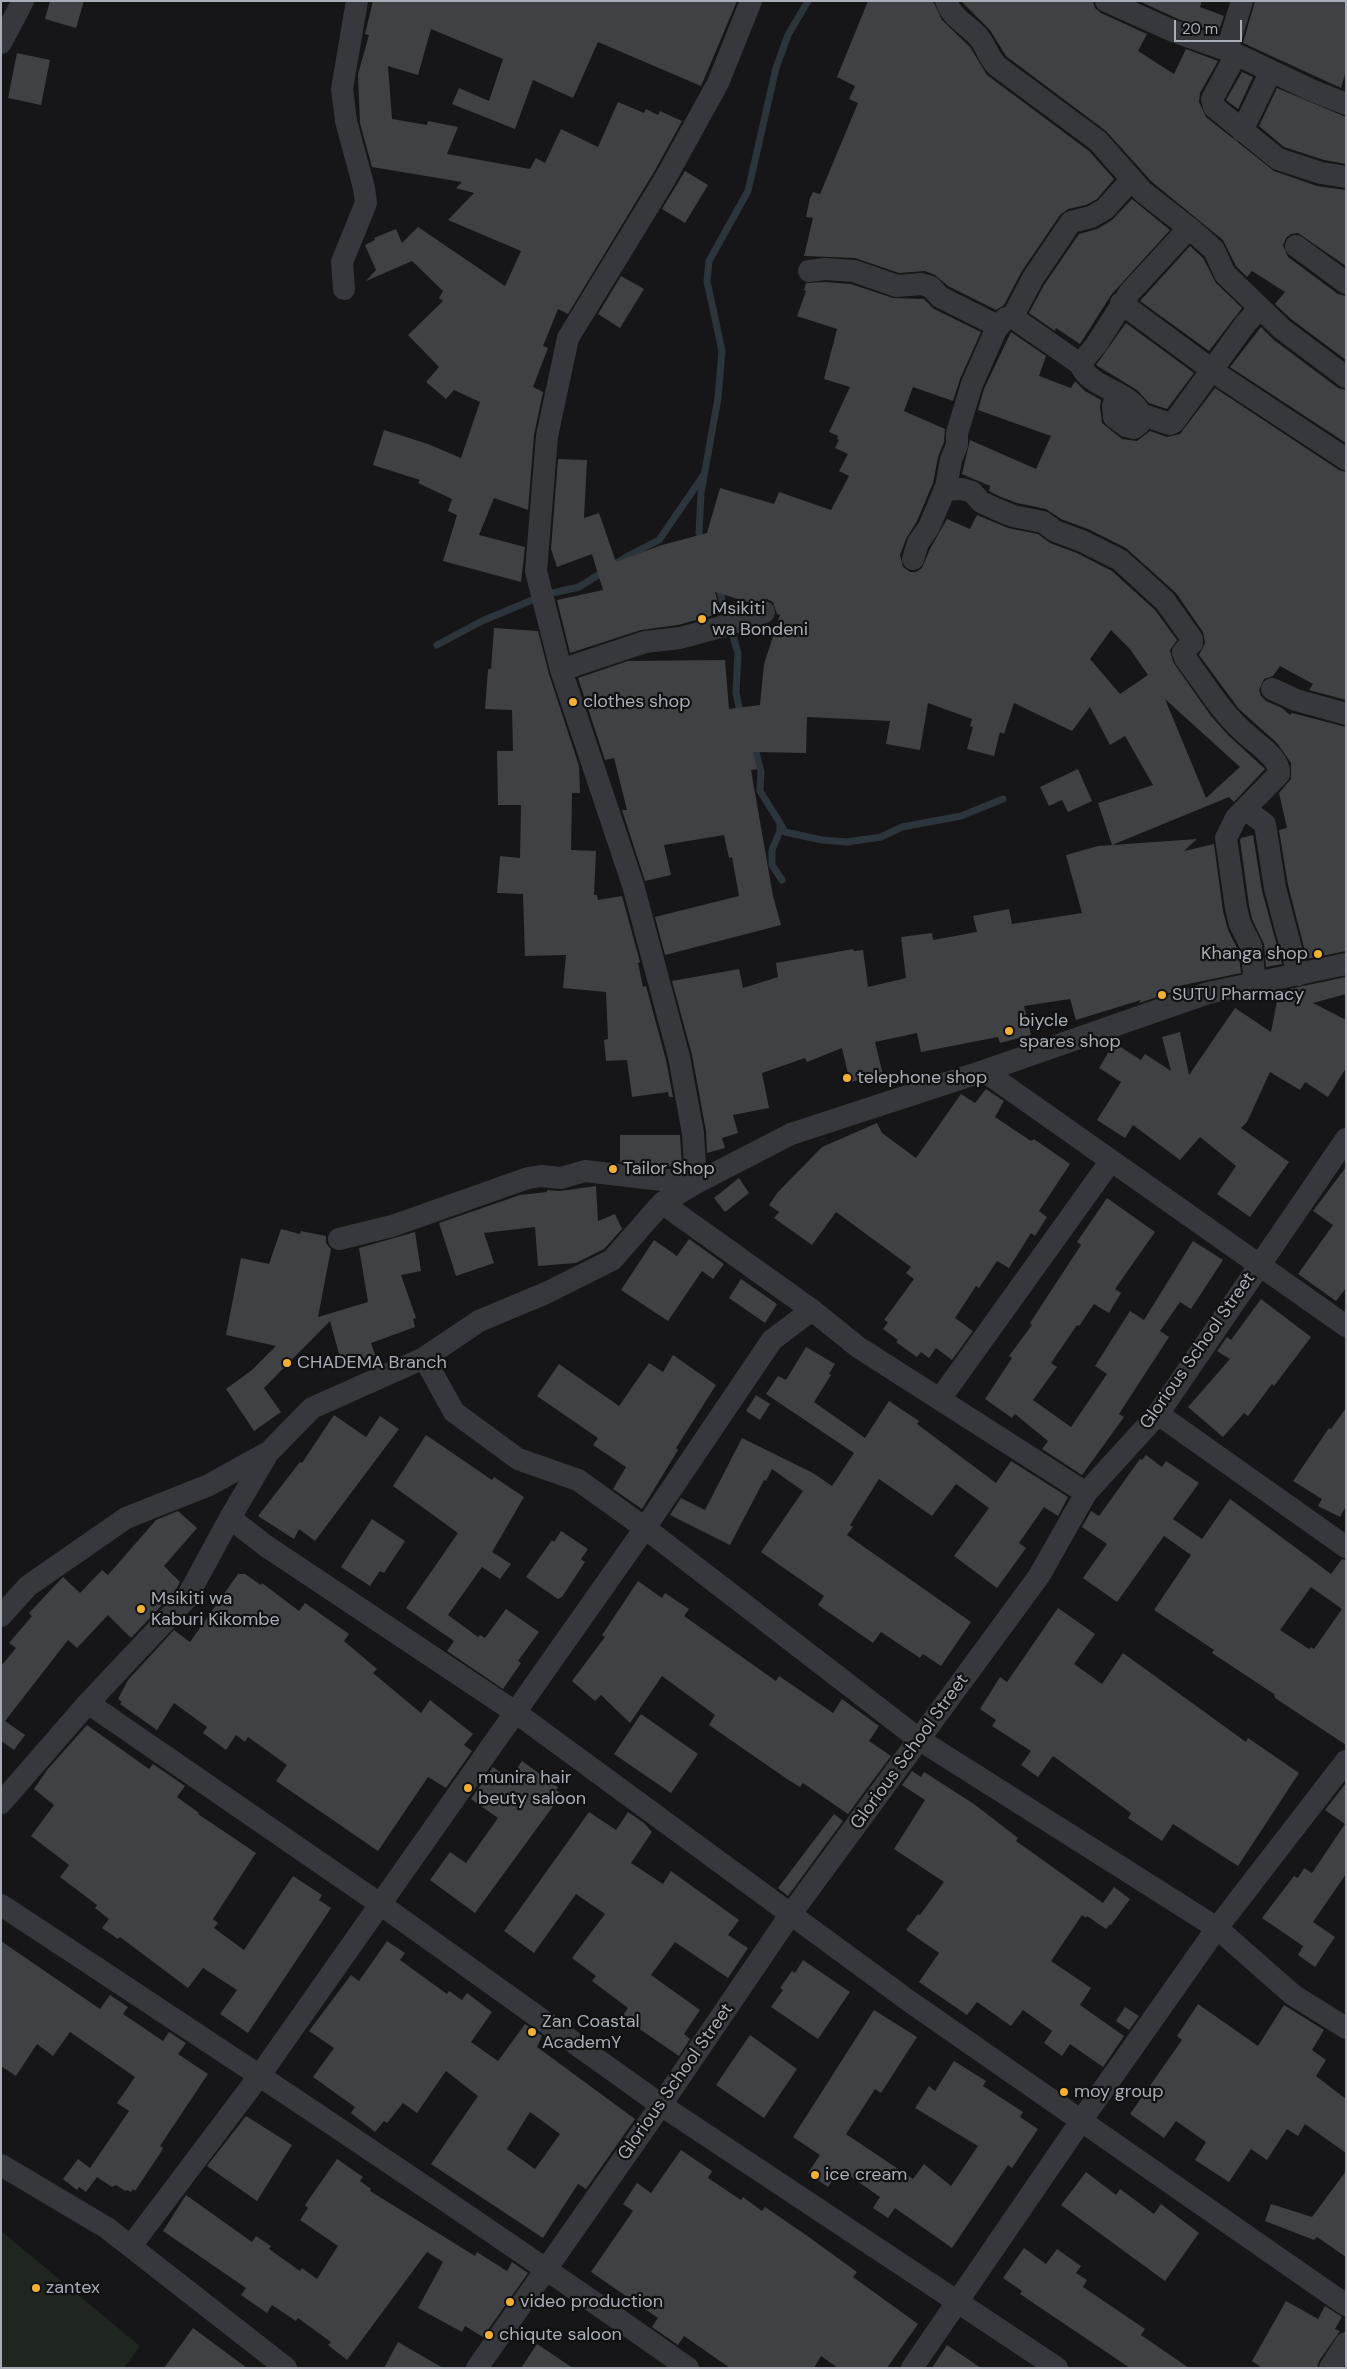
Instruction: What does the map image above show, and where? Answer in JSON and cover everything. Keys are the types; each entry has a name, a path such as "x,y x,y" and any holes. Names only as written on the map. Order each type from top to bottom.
{"street":[{"path":"1,43 23,1"},
{"path":"344,289 342,262 366,203 364,188 346,121 342,89 358,1"},
{"path":"696,1183 694,1133 679,1057 633,885 561,670 536,571 547,436 568,338 665,178 718,83 751,1"},
{"path":"946,1 948,11 980,39 989,57 997,66 1098,142 1143,192 1214,250 1226,274 1282,329 1346,377"},
{"path":"1106,1 1173,32 1231,53 1346,104"},
{"path":"1242,1 1231,53 1212,103 1214,107 1278,159 1321,174 1346,177"},
{"path":"1242,131 1271,71"},
{"path":"914,559 918,543 928,527 944,490 974,379 1005,321 1071,222 1091,217 1105,209 1132,180"},
{"path":"1080,364 1096,345 1121,303 1141,278 1189,228"},
{"path":"1296,246 1346,283"},
{"path":"809,271 825,269 854,271 897,286 921,284 931,287 940,297 1005,321 1080,364 1084,373 1135,406 1142,417 1146,416 1170,424 1174,422 1246,323 1260,308"},
{"path":"1121,303 1147,324 1213,370 1346,459"},
{"path":"944,490 962,489 972,492 981,502 1009,515 1042,522 1055,531 1082,541 1120,560 1165,601 1191,635 1192,643 1183,652 1185,658 1242,731 1276,762 1280,768 1279,774 1236,818 1226,838 1236,908 1240,924 1251,946 1256,984"},
{"path":"561,670 645,642 680,638 764,612"},
{"path":"1272,689 1296,700 1346,714"},
{"path":"1244,809 1264,824 1276,888 1298,975"},
{"path":"1,1803 88,1703 186,1599 268,1453 312,1408 424,1358 479,1321 546,1293 612,1260 662,1203 696,1183 791,1134 984,1072 1208,993 1346,964"},
{"path":"984,1072 1346,1326"},
{"name":"Glorious School Street","path":"476,2368 662,2104 790,1915 1039,1576 1086,1492 1158,1414 1346,1139"},
{"path":"940,1398 1110,1162"},
{"path":"340,1239 392,1226 528,1178 541,1176 561,1178 584,1171 662,1180 685,1180 696,1183"},
{"path":"662,1203 812,1310 858,1347 1086,1492"},
{"path":"131,2246 260,2075 645,1528 772,1340 812,1310"},
{"path":"424,1358 454,1412 518,1459 578,1480 645,1528 920,1740 1217,1928 1293,1995 1346,2028"},
{"path":"1158,1414 1346,1547"},
{"path":"1,1616 28,1586 126,1518 210,1485 268,1453"},
{"path":"230,1518 266,1546 515,1712 790,1915 1081,2121 1346,2305"},
{"path":"88,1703 380,1904 662,2104 1057,2368"},
{"path":"912,2368 1081,2121 1217,1928 1343,1770"},
{"path":"1,1905 260,2075 547,2269 688,2368"},
{"path":"1,2165 107,2228 286,2368"},
{"path":"1330,2368 1346,2343"}],"shaded area":[{"name":"zantex","path":"1,2231 140,2346 124,2368 1,2368"}],"building":[{"path":"50,1 84,1 76,28 45,19"},
{"path":"373,1 737,1 701,86 598,42 573,98 533,80 515,129 452,104 459,88 489,101 503,59 431,29 418,75 388,66 392,119 427,125 428,121 458,127 447,154 530,169 536,158 545,163 561,129 598,147 618,102 644,113 646,109 658,115 660,111 682,121 654,172 568,314 558,309 543,346 548,348 533,387 543,392 534,435 528,510 494,498 479,535 525,547 521,582 443,561 457,515 448,511 452,499 418,483 420,480 373,465 384,430 428,444 461,458 480,402 454,390 446,399 426,382 439,367 408,335 443,301 439,298 443,291 412,261 366,281 376,270 365,245 375,240 374,238 396,229 402,243 418,227 505,286 521,251 448,220 474,193 456,188 462,182 372,167 360,123 358,74 369,35 365,34"},
{"path":"868,1 933,1 942,20 970,47 987,75 1089,151 1114,179 1097,199 1086,205 1068,209 1060,215 1022,271 1004,305 996,310 948,286 935,275 925,271 899,273 855,258 804,256 813,218 806,217 810,198 813,192 820,194 858,103 849,99 855,86 837,77"},
{"path":"961,1 1093,1 1095,8 1101,13 1147,34 1138,51 1174,74 1186,49 1218,61 1200,93 1199,102 1206,117 1274,171 1317,186 1346,190 1346,266 1298,233 1291,234 1286,238 1283,245 1288,257 1338,294 1346,296 1346,360 1291,319 1275,304 1285,292 1252,271 1247,277 1236,266 1223,240 1152,182 1106,131 1006,56 990,30"},
{"path":"1139,1 1202,1 1200,7 1224,16 1218,33 1178,19"},
{"path":"1255,1 1346,1 1346,71 1341,88 1243,43"},
{"path":"17,53 50,60 41,105 8,98"},
{"path":"1242,72 1253,77 1238,109 1226,100"},
{"path":"1277,88 1346,117 1346,164 1324,160 1284,147 1259,126"},
{"path":"685,171 708,185 685,223 662,209"},
{"path":"1132,199 1170,230 1111,295 1080,344 1056,328 1055,331 1029,313 1044,285 1079,234 1097,229 1112,220"},
{"path":"1190,246 1203,258 1216,283 1242,308 1209,351 1140,301"},
{"path":"621,276 644,289 620,328 598,314"},
{"path":"806,283 851,284 893,298 924,299 934,309 981,332 960,379 953,401 913,387 904,411 945,429 944,442 938,457 933,483 900,555 903,567 910,572 916,572 922,568 930,549 947,519 970,529 977,515 1008,528 1038,534 1050,543 1077,553 1112,571 1155,610 1177,640 1170,650 1173,662 1211,716 1228,735 1265,769 1234,802 1229,797 1112,845 1098,803 1153,785 1125,736 1110,745 1090,707 1072,731 1014,703 1004,734 1000,732 994,756 967,749 973,727 970,726 972,719 928,703 920,750 886,744 890,721 807,717 806,753 753,752 757,769 751,770 773,896 781,925 665,955 655,917 739,896 732,857 729,858 724,835 664,845 671,875 645,881 622,810 627,810 614,758 605,760 578,678 628,661 725,660 729,709 760,705 764,664 780,615 777,614 773,602 767,599 751,603 715,592 721,613 678,625 641,630 570,653 557,600 603,590 592,554 557,567 551,549 558,459 587,460 584,518 599,513 616,562 662,545 707,533 720,488 774,504 779,492 831,510 849,476 839,471 848,454 835,448 839,440 837,439 838,436 829,432 850,387 824,379 837,329 797,316 806,291 804,290","holes":["1111,630 1130,649 1148,675 1120,694 1090,659","1165,699 1240,767 1206,798"]},
{"path":"1126,323 1194,373 1167,409 1149,403 1137,390 1096,365"},
{"path":"1261,327 1274,340 1338,388 1346,390 1346,443 1230,367"},
{"path":"1011,332 1046,356 1039,376 1071,388 1075,381 1085,391 1101,400 1102,423 1122,439 1137,441 1150,431 1167,437 1180,434 1215,388 1339,470 1346,472 1346,700 1309,690 1313,684 1280,666 1273,676 1264,679 1259,690 1261,696 1266,701 1282,708 1290,715 1292,713 1346,727 1346,951 1307,959 1288,885 1279,830 1287,828 1279,793 1291,779 1291,763 1277,743 1239,709 1199,655 1205,643 1203,632 1176,593 1126,548 1088,529 1061,519 1046,509 1017,503 1001,497 989,491 990,486 962,474 970,440 1036,469 1051,436 978,410 984,389"},
{"path":"494,628 538,631 549,674 579,766 580,793 572,793 571,850 596,851 594,895 597,895 598,900 622,896 640,962 638,963 643,987 646,986 666,1060 673,1097 669,1097 668,1092 632,1097 627,1060 606,1061 604,1040 608,1039 606,992 563,988 566,955 525,956 523,894 497,893 500,856 520,858 521,805 498,805 497,751 513,751 512,710 485,709 488,669 491,669"},
{"path":"1078,769 1092,801 1068,812 1062,800 1049,806 1040,787"},
{"path":"1253,835 1262,891 1282,964 1266,967 1264,944 1252,919 1249,905 1240,840 1241,838"},
{"path":"1197,839 1184,851 1214,844 1223,911 1228,930 1238,950 1241,973 1174,987 1175,991 1076,1020 1070,999 1024,1006 1031,1035 1000,1043 998,1037 921,1052 917,1033 875,1042 883,1075 850,1082 842,1048 807,1062 805,1058 762,1073 769,1108 733,1115 738,1133 722,1138 725,1148 707,1153 706,1131 692,1055 672,981 739,969 743,988 778,977 776,963 853,949 854,951 863,950 868,987 906,978 901,937 932,933 933,940 977,932 973,916 1009,909 1012,924 1082,913 1066,855 1098,846"},
{"path":"1346,977 1346,994 1313,1003 1346,1020 1346,1068 1328,1097 1305,1082 1300,1090 1270,1072 1247,1122 1241,1128 1289,1162 1250,1217 1217,1194 1236,1166 1200,1137 1180,1160 1133,1125 1125,1138 1097,1120 1121,1082 1099,1068 1114,1043 1141,1060 1145,1054 1171,1071 1162,1037 1180,1032 1189,1075 1235,1008 1271,1032 1279,991"},
{"path":"986,1089 1004,1101 995,1117 1031,1141 1034,1139 1070,1164 1039,1211 1047,1217 1035,1236 1031,1233 1009,1268 997,1261 979,1288 976,1286 955,1318 973,1331 952,1360 936,1348 929,1358 921,1352 917,1357 896,1342 898,1340 883,1329 888,1322 884,1320 914,1279 906,1273 911,1267 836,1212 812,1245 774,1218 779,1212 769,1205 778,1192 822,1147 877,1123 882,1133 916,1158 961,1094 975,1103"},
{"path":"620,1135 680,1135 682,1167 620,1162"},
{"path":"1346,1167 1346,1288 1336,1301 1298,1274 1333,1225 1313,1211"},
{"path":"739,1178 749,1193 725,1212 714,1198"},
{"path":"596,1186 598,1221 615,1214 622,1229 604,1249 576,1263 538,1266 535,1227 484,1233 494,1263 456,1276 439,1223 520,1195 547,1192 547,1190 560,1191"},
{"path":"1107,1198 1155,1232 1115,1289 1121,1293 1109,1313 1094,1304 1051,1363 1057,1367 1033,1400 1071,1427 1107,1374 1095,1366 1130,1311 1144,1320 1193,1241 1223,1260 1191,1309 1180,1302 1160,1331 1169,1337 1119,1414 1124,1417 1082,1475 1042,1449 1048,1441 1015,1414 1012,1418 985,1399 1012,1358 1009,1356 1032,1325 1030,1323 1081,1245 1077,1242"},
{"path":"281,1229 300,1234 301,1231 326,1236 326,1243 331,1249 318,1317 368,1302 359,1248 415,1232 421,1271 401,1275 416,1318 413,1319 415,1327 371,1343 375,1355 342,1365 330,1321 264,1388 281,1412 254,1431 226,1389 252,1370 276,1346 226,1335 241,1258 269,1264"},
{"path":"689,1239 724,1264 713,1279 702,1271 668,1321 621,1290 654,1240 677,1256"},
{"path":"741,1279 777,1304 765,1323 729,1298"},
{"path":"1261,1299 1311,1337 1274,1386 1272,1384 1248,1416 1244,1413 1223,1437 1188,1407 1230,1359 1217,1351 1227,1337 1231,1340"},
{"path":"806,1347 835,1364 829,1374 831,1375 814,1402 865,1438 889,1401 919,1421 917,1424 996,1483 1011,1461 1068,1497 1058,1516 1044,1507 1019,1543 1026,1548 997,1588 954,1556 989,1508 956,1484 932,1516 879,1479 850,1525 853,1527 847,1535 971,1622 941,1666 923,1654 920,1658 881,1632 873,1643 818,1605 824,1596 761,1552 803,1491 772,1469 766,1481 764,1480 730,1545 670,1515 681,1498 705,1510 742,1438 813,1473 832,1486 854,1453 766,1394 778,1376 786,1380"},
{"path":"673,1355 716,1385 676,1448 678,1450 642,1509 613,1489 626,1467 593,1445 598,1438 537,1396 559,1364 619,1406 649,1363 663,1372"},
{"path":"756,1395 770,1404 760,1420 746,1411"},
{"path":"1346,1408 1346,1506 1340,1517 1318,1506 1322,1499 1293,1481 1329,1428 1331,1429"},
{"path":"334,1415 366,1437 380,1416 399,1429 315,1541 299,1529 294,1539 258,1516 300,1462 302,1463"},
{"path":"426,1435 492,1480 494,1477 524,1497 492,1552 511,1564 500,1579 482,1567 448,1615 478,1637 480,1635 485,1638 506,1609 539,1632 518,1661 521,1663 503,1689 447,1651 454,1641 406,1608 458,1533 393,1486"},
{"path":"1146,1455 1162,1467 1166,1461 1199,1483 1173,1519 1202,1539 1230,1499 1331,1574 1342,1559 1346,1560 1346,1745 1275,1698 1274,1694 1212,1653 1214,1650 1154,1610 1191,1555 1164,1536 1117,1602 1083,1578 1107,1544 1082,1527 1091,1511 1099,1516 1140,1459 1142,1460","holes":["1311,1587 1342,1609 1314,1649 1311,1647 1309,1649 1280,1630"]},
{"path":"178,1511 197,1528 164,1566 180,1582 175,1591 131,1638 108,1615 77,1648 68,1640 5,1721 25,1735 14,1750 1,1741 1,1666 16,1648 9,1643 32,1616 29,1613 63,1577 80,1593 102,1570 108,1575 156,1520"},
{"path":"372,1519 405,1541 384,1573 380,1571 370,1586 341,1567"},
{"path":"561,1531 588,1549 581,1559 585,1562 562,1597 558,1599 526,1577 552,1540 554,1542"},
{"path":"238,1574 245,1574 261,1585 262,1583 299,1611 305,1603 349,1634 344,1641 377,1669 373,1673 421,1713 430,1700 473,1734 464,1745 472,1751 446,1788 428,1777 378,1851 276,1781 287,1765 248,1737 245,1742 236,1735 226,1750 203,1733 207,1727 174,1703 157,1730 120,1704 122,1702 118,1699 128,1680 174,1630 190,1642"},
{"path":"638,1581 662,1598 665,1593 689,1609 684,1616 776,1681 779,1676 833,1713 842,1699 879,1726 869,1741 891,1756 848,1814 803,1783 800,1787 787,1779 709,1725 715,1715 662,1676 630,1723 601,1695 595,1701 572,1681 605,1637 602,1635"},
{"path":"1058,1608 1095,1634 1074,1664 1102,1684 1123,1653 1246,1742 1248,1738 1299,1773 1238,1866 1173,1824 1162,1841 1128,1818 1131,1813 1053,1756 1038,1777 1021,1765 1031,1751 992,1726 996,1720 980,1709 1000,1677 1007,1682"},
{"path":"641,1714 698,1754 671,1793 614,1754"},
{"path":"87,1725 149,1769 153,1764 185,1786 177,1797 198,1814 256,1853 213,1919 218,1923 214,1928 244,1950 293,1876 322,1895 319,1900 331,1908 248,2033 220,2014 237,1990 203,1968 188,1988 120,1937 118,1939 102,1928 109,1919 95,1908 97,1905 60,1877 69,1865 31,1836 54,1805 34,1789 47,1770"},
{"path":"522,1761 558,1787 556,1790 562,1794 475,1913 430,1880 450,1852 466,1863 498,1818 471,1799 493,1767 510,1779"},
{"path":"912,1771 921,1777 924,1772 974,1804 1018,1838 1016,1841 1103,1903 1114,1887 1130,1899 1106,1929 1087,1916 1086,1918 1082,1915 1051,1961 1091,1988 1080,2005 1124,2036 1103,2067 1070,2044 1062,2056 1044,2043 1052,2031 1023,2010 1011,2026 977,2002 967,2015 919,1982 939,1953 906,1930 918,1914 920,1915 944,1882 894,1849 925,1800 902,1785"},
{"path":"1346,1783 1346,1874 1313,1922 1335,1937 1315,1967 1298,1955 1303,1946 1262,1918 1294,1876 1298,1878 1304,1868 1312,1873 1345,1824 1325,1810"},
{"path":"589,1812 616,1830 628,1812 644,1823 652,1832 631,1863 663,1884 671,1871 739,1920 728,1935 748,1948 728,1978 675,1942 651,1975 700,2010 684,2034 690,2039 679,2056 622,2017 628,2008 592,1981 596,1976 572,1958 605,1914 576,1894 534,1953 504,1931"},
{"path":"834,1814 843,1821 788,1896 778,1888"},
{"path":"1,1941 100,2009 110,1995 128,2007 123,2014 163,2041 169,2032 186,2043 178,2054 208,2074 160,2146 163,2148 161,2152 135,2191 133,2189 131,2192 125,2191 116,2185 112,2187 97,2177 86,2192 79,2187 77,2190 63,2179 78,2159 90,2168 129,2111 117,2103 135,2077 70,2032 53,2056 37,2044 16,2076 1,2066"},
{"path":"387,1941 405,1953 400,1960 447,1994 449,1991 462,2000 467,1993 492,2012 471,2042 498,2061 525,2024 542,2036 537,2047 635,2119 586,2189 578,2184 543,2238 431,2164 478,2096 446,2071 417,2113 403,2103 387,2123 384,2121 375,2132 351,2113 355,2107 313,2077 334,2048 309,2031 351,1975 359,1981","holes":["530,2112 560,2134 535,2169 507,2149"]},
{"path":"803,1960 850,1992 818,2039 771,2007 783,1990 780,1988 792,1971 795,1973"},
{"path":"1198,2004 1258,2046 1284,2005 1324,2030 1312,2050 1326,2060 1316,2076 1346,2099 1346,2153 1305,2124 1298,2136 1287,2129 1267,2160 1251,2149 1229,2182 1195,2160 1206,2142 1176,2121 1164,2138 1130,2114 1182,2040 1177,2036"},
{"path":"1125,2007 1139,2016 1129,2030 1116,2021"},
{"path":"874,2010 917,2037 881,2093 875,2089 846,2134 913,2179 924,2164 951,2186 978,2146 915,2108 929,2086 935,2091 954,2061 986,2081 983,2086 1023,2112 1020,2117 1038,2129 1012,2168 1008,2165 952,2248 895,2208 888,2218 873,2208 880,2197 840,2169 828,2187 808,2173 820,2155 793,2137"},
{"path":"750,2035 797,2069 764,2118 716,2085"},
{"path":"246,2116 292,2145 257,2201 207,2166"},
{"path":"681,2150 712,2171 708,2178 741,2200 743,2197 762,2211 765,2207 806,2235 857,2272 853,2277 918,2324 887,2368 838,2368 821,2356 814,2368 730,2368 684,2336 678,2345 652,2327 658,2318 591,2272 633,2211 623,2204 637,2183 651,2193"},
{"path":"337,2159 363,2177 360,2181 371,2189 370,2191 475,2256 477,2252 507,2271 512,2262 528,2273 483,2337 465,2326 462,2332 418,2308 443,2262 427,2252 347,2360 328,2345 331,2342 298,2318 296,2321 272,2305 267,2313 241,2295 246,2288 163,2231 186,2195 252,2242 256,2236 271,2246 269,2249 300,2271 302,2268 317,2279 338,2246 300,2220 308,2208 305,2205"},
{"path":"1346,2171 1346,2257 1317,2237 1314,2240 1265,2221 1271,2204 1312,2217"},
{"path":"1086,2172 1116,2195 1120,2189 1154,2214 1161,2204 1199,2233 1165,2281 1061,2205"},
{"path":"1024,2248 1046,2264 1057,2249 1081,2266 1076,2273 1087,2280 1083,2287 1145,2329 1141,2335 1189,2368 1130,2368 1020,2294 1022,2291 1003,2278"},
{"path":"1286,2301 1318,2319 1325,2306 1342,2317 1335,2329 1340,2331 1319,2361 1317,2368 1262,2368 1252,2361"},
{"path":"193,2328 247,2368 164,2368"},
{"path":"398,2342 443,2368 384,2368"},
{"path":"537,2344 573,2368 521,2368"},
{"path":"947,2345 981,2368 932,2368"}],"waterway":[{"path":"702,543 699,533 701,493 718,398 722,351 707,281 709,261 748,191 776,68 788,35 808,1"},
{"path":"437,645 482,621 544,595 579,587 628,556 659,540 703,476"},
{"path":"718,586 738,653 736,693 741,716"},
{"path":"754,744 761,772 760,791 780,823 780,831 772,850 772,865 782,880"},
{"path":"781,825 785,832 822,840 847,842 881,837 902,827 961,816 1003,799"}],"place":[{"name":"Msikiti wa Bondeni","path":"702,619"},
{"name":"clothes shop","path":"573,702"},
{"name":"Khanga shop","path":"1318,954"},
{"name":"SUTU Pharmacy","path":"1162,995"},
{"name":"biycle spares shop","path":"1009,1031"},
{"name":"telephone shop","path":"847,1078"},
{"name":"Tailor Shop","path":"613,1169"},
{"name":"CHADEMA Branch","path":"287,1363"},
{"name":"Msikiti wa Kaburi Kikombe","path":"141,1609"},
{"name":"munira hair beuty saloon","path":"468,1788"},
{"name":"Zan Coastal AcademY","path":"532,2032"},
{"name":"moy group","path":"1064,2092"},
{"name":"ice cream","path":"815,2175"},
{"name":"zantex","path":"36,2288"},
{"name":"video production","path":"510,2302"},
{"name":"chiqute saloon","path":"489,2335"}]}
